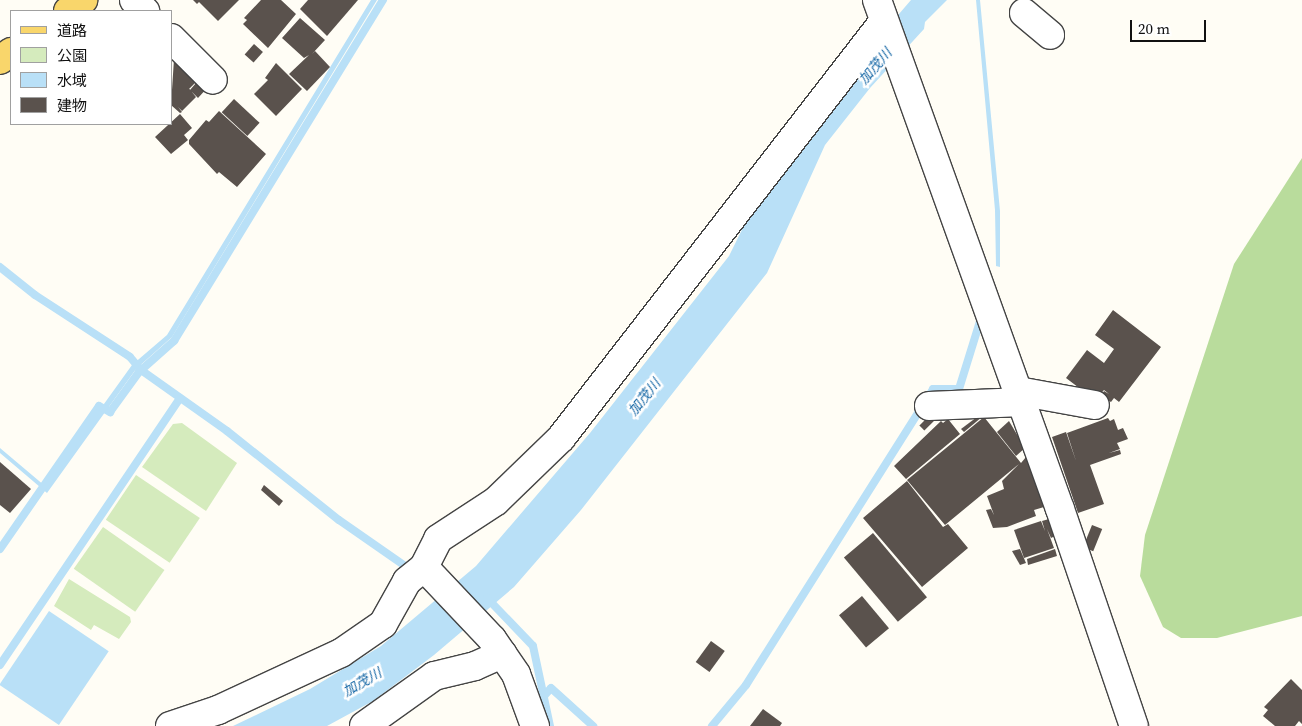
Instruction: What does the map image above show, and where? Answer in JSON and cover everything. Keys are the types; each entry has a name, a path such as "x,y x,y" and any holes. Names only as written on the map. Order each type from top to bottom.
{"main road":[{"path":"69,10 83,0"}],"street":[{"path":"134,0 144,10"},
{"path":"880,10 1020,397 1134,726"},
{"path":"170,726 218,710 341,654 383,624 407,581 424,567 438,539 496,501 561,438 880,10"},
{"path":"1025,11 1050,36"},
{"path":"172,39 213,80"},
{"path":"929,406 1020,397 1095,405"},
{"path":"424,567 502,654 516,674 535,726"},
{"path":"364,726 434,676 475,666 502,654"}],"green space":[{"path":"1302,158 1302,616 1217,638 1181,638 1163,627 1140,576 1145,535 1234,264"},
{"path":"182,423 237,463 206,511 142,467 173,424"},
{"path":"136,475 200,518 170,563 106,520"},
{"path":"103,527 164,570 135,612 74,569"},
{"path":"69,579 130,617 131,622 119,639 94,625 91,630 54,606"}],"water":[{"path":"371,0 377,0 172,337 136,369 47,493 0,453 0,448 45,486 132,365 167,335"},
{"name":"加茂川","path":"911,0 947,0 925,22 924,29 870,88 825,145 767,273 581,510 514,587 434,655 373,701 327,726 233,726 310,689 381,646 476,566 590,433 729,256 764,185 868,50"},
{"path":"976,0 980,0 1000,211 1000,267 996,266 995,210"},
{"path":"49,611 109,651 59,725 0,685"}],"building":[{"path":"193,0 239,0 218,21 199,2 197,4"},
{"path":"261,0 281,0 296,14 268,48 243,24 247,20 244,18"},
{"path":"308,0 358,0 327,36 300,9"},
{"path":"300,18 325,40 312,54 315,51 330,67 307,91 289,74 309,55 304,58 282,38"},
{"path":"254,44 263,52 254,62 245,54"},
{"path":"174,59 195,81 199,77 209,86 198,98 192,92 196,97 182,111 178,107 182,112 180,113 172,106","holes":["198,80 199,85 196,83 189,89"]},
{"path":"276,63 302,89 276,116 254,94 268,80 265,78"},
{"path":"234,99 260,123 247,136 222,112"},
{"path":"219,111 266,154 237,187 219,172 217,174 189,144 189,140 206,120 209,122"},
{"path":"180,114 192,128 184,135 188,140 171,154 155,137 168,125 172,125 172,121"},
{"path":"1113,310 1161,347 1119,402 1114,398 1111,402 1101,396 1104,391 1109,394 1104,390 1095,400 1066,378 1087,350 1104,363 1114,349 1095,335"},
{"path":"981,414 982,417 964,432 961,429"},
{"path":"930,415 935,420 924,431 919,426"},
{"path":"984,417 1021,463 1026,457 1044,507 1034,510 1036,516 1007,527 993,528 986,510 991,509 994,515 987,496 1004,489 1002,481 1019,464 945,525 907,480"},
{"path":"1108,418 1110,421 1114,419 1118,430 1123,428 1128,439 1117,443 1120,449 1109,453 1120,450 1121,454 1090,465 1104,504 1078,513 1052,437 1066,432 1076,461 1067,433"},
{"path":"948,419 960,434 906,479 894,466 941,421 943,423"},
{"path":"1009,421 1025,448 1016,456 997,432"},
{"path":"0,462 31,489 10,513 0,505"},
{"path":"907,481 943,527 948,524 968,548 922,587 863,518"},
{"path":"264,485 283,501 279,506 261,490"},
{"path":"1049,519 1055,536 1051,538 1047,529 1054,548 1024,558 1014,530 1041,521 1045,531 1042,521"},
{"path":"1092,525 1102,529 1093,551 1083,547"},
{"path":"873,533 927,597 898,622 844,557"},
{"path":"1020,549 1026,563 1020,565 1012,551"},
{"path":"1055,549 1057,556 1028,565 1027,559"},
{"path":"862,596 889,628 866,647 839,615"},
{"path":"711,641 725,651 709,672 696,662"},
{"path":"1291,679 1302,690 1302,724 1299,721 1295,726 1275,726 1263,716 1268,710 1264,707"},
{"path":"763,709 782,723 780,726 750,726"}],"waterway":[{"path":"0,549 99,406 110,412 139,372 174,341 383,0"},
{"path":"0,267 35,295 130,357 141,370 227,431 339,520 411,570"},
{"path":"712,726 746,685 933,389 959,389 981,318"},
{"path":"0,665 180,398"},
{"path":"487,598 533,646 550,726"},
{"path":"545,695 551,688 593,726"}]}
